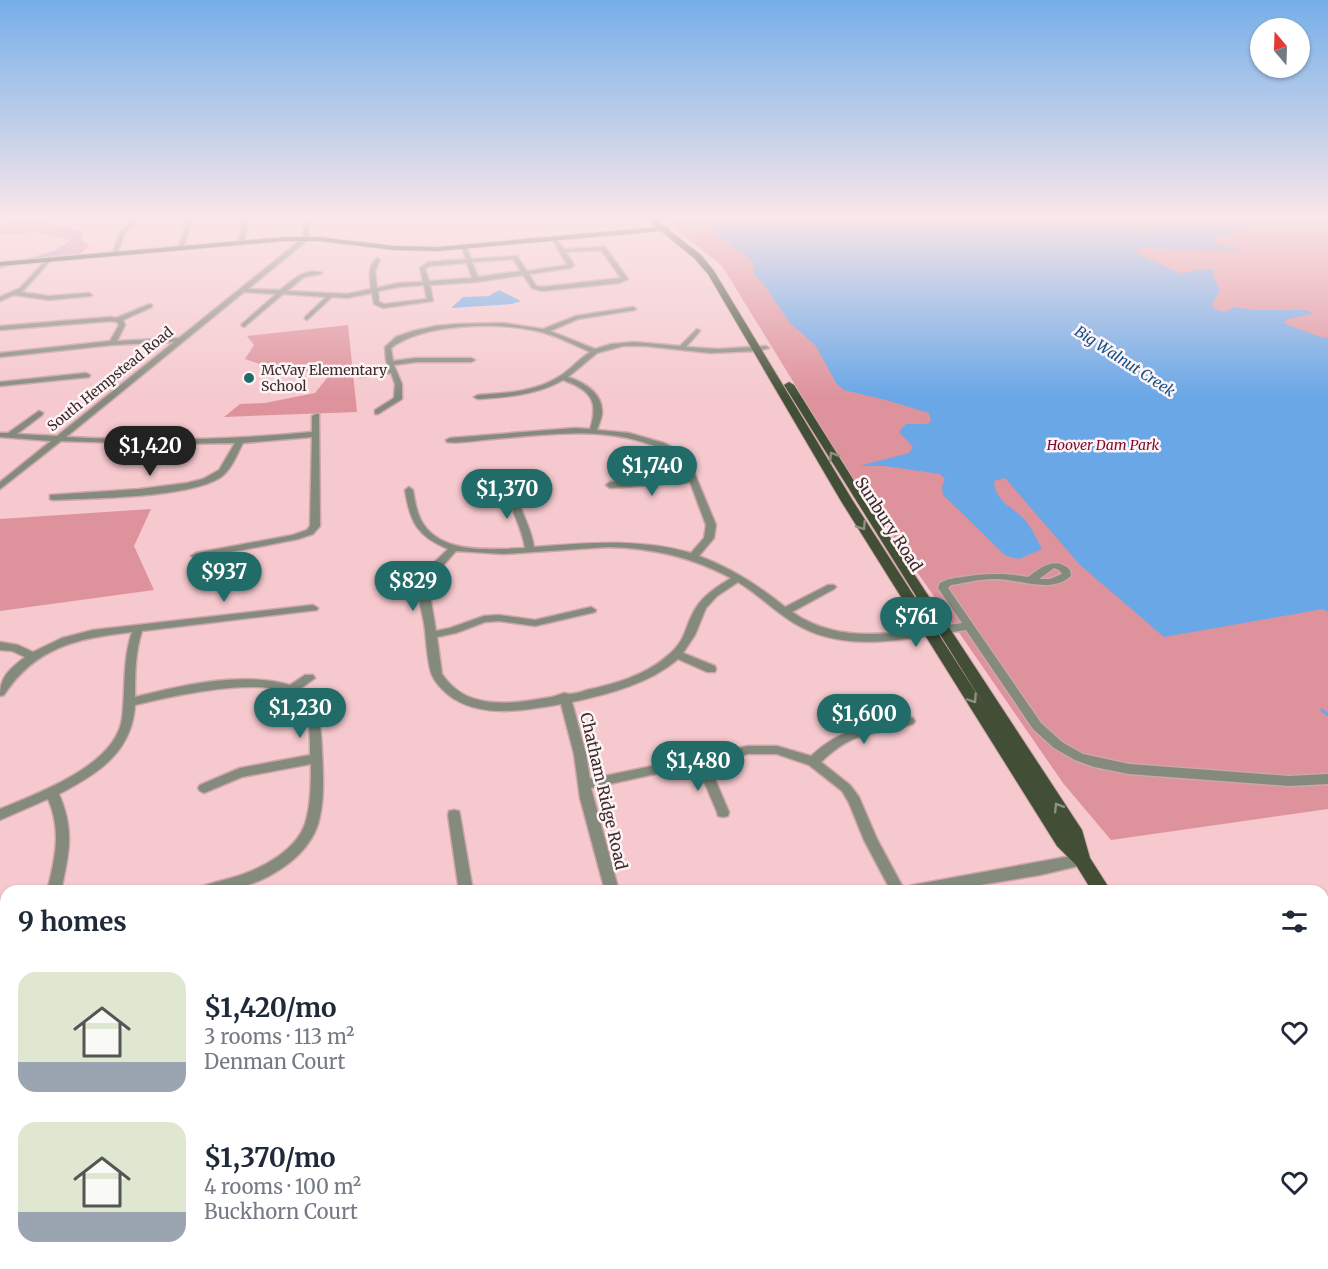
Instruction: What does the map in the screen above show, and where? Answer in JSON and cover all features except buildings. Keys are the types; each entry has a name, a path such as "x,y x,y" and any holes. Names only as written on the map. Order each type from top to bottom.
{"main road":[{"path":"714,279 741,325 761,349"},
{"name":"Sunbury Road","path":"723,279 839,489 898,579 914,594 936,625 937,630 975,676 1076,835 1082,860"},
{"name":"Sunbury Road","path":"761,349 781,373 1063,841 1082,860 1098,885"}],"street":[{"path":"0,299 22,289 31,279"},
{"name":"South Hempstead Road","path":"0,486 256,279"},
{"path":"244,325 297,279"},
{"path":"373,279 376,303 379,306 426,302 431,298 425,282"},
{"path":"242,290 347,296 425,282 481,279"},
{"path":"531,279 538,289 624,279"},
{"path":"15,293 48,298 89,295"},
{"path":"307,318 331,295"},
{"path":"0,328 99,318 117,320 150,306"},
{"path":"544,331 560,321 577,316 633,309"},
{"path":"112,343 122,325 117,320"},
{"path":"378,412 398,399 402,387 392,367 388,347 398,336 427,330 482,324 517,325 544,331 594,351"},
{"path":"682,348 697,331"},
{"path":"0,355 112,343 180,339"},
{"path":"478,397 535,390 563,378 585,357 608,346 634,343 715,352 761,349"},
{"path":"360,375 416,360 471,360"},
{"path":"0,384 86,375"},
{"path":"563,378 584,385 591,393 599,412 593,431"},
{"path":"5,436 39,413"},
{"path":"196,556 295,537 310,532 316,520 316,416"},
{"path":"450,441 565,430 593,431 641,438 662,445 682,459 693,479 711,531 709,538 692,558"},
{"path":"5,436 56,440 241,440 316,434"},
{"path":"53,497 136,491 206,482 220,474 241,440"},
{"path":"610,485 693,479"},
{"path":"511,487 513,505 528,531 530,550"},
{"path":"409,490 415,520 427,536 454,548 502,552 612,544 650,546 692,558 737,578 759,591 783,612 803,625 840,636 884,638 967,626"},
{"path":"454,548 429,575 424,589 430,635 437,675 444,687 480,705 502,707 565,697 632,682 660,668 676,654 689,636 701,607 714,593 737,578"},
{"path":"1031,580 993,576 943,585 945,592 967,626 1037,726 1049,738 1079,757 1129,769 1289,781 1328,779"},
{"path":"783,612 831,587"},
{"path":"0,692 8,678 32,656 69,639 93,633 313,608"},
{"path":"430,635 452,631 484,619 499,618 535,622 591,610"},
{"path":"0,815 85,773 104,760 116,746 124,733 130,660 138,628"},
{"path":"0,646 14,648 32,656"},
{"path":"676,654 711,669"},
{"path":"291,689 309,678"},
{"path":"128,703 170,693 260,683 291,689 308,703 315,722 316,796 307,834 295,849 264,871 227,885"},
{"name":"Chatham Ridge Road","path":"565,697 580,754 583,785 610,885"},
{"path":"813,762 829,746 847,735 909,721"},
{"path":"583,785 748,750 777,750 813,762 846,788 855,801 871,840 895,885"},
{"path":"204,788 240,773 316,758"},
{"path":"701,760 723,812"},
{"path":"51,791 61,814 63,851 55,885"},
{"path":"454,815 465,885"},
{"path":"943,885 1037,870 1082,860"}],"green space":[{"name":"Hoover Dam Park","path":"730,279 1328,279 1328,809 1111,840 1063,783 855,482"},
{"path":"348,325 357,412 224,417 240,404 265,403 315,393 331,373 274,369 245,359 254,345 247,336"},
{"path":"151,509 134,546 154,590 0,611 0,519"}],"water":[{"name":"Big Walnut Creek","path":"758,279 1215,279 1220,290 1212,304 1215,310 1225,312 1234,307 1254,310 1306,310 1313,313 1288,319 1283,323 1328,338 1328,612 1323,609 1164,637 1080,565 1005,478 994,481 997,494 1025,520 1042,549 1019,559 1006,556 943,495 942,487 945,479 940,474 885,466 859,466 909,453 913,447 899,432 906,424 927,424 931,421 929,413 844,390 836,383 816,346 789,322"},
{"path":"499,290 521,301 512,304 451,308 463,297 489,296"}],"waterway":[{"path":"1322,710 1328,715"}],"place":[{"name":"McVay Elementary School","path":"249,378"}]}
